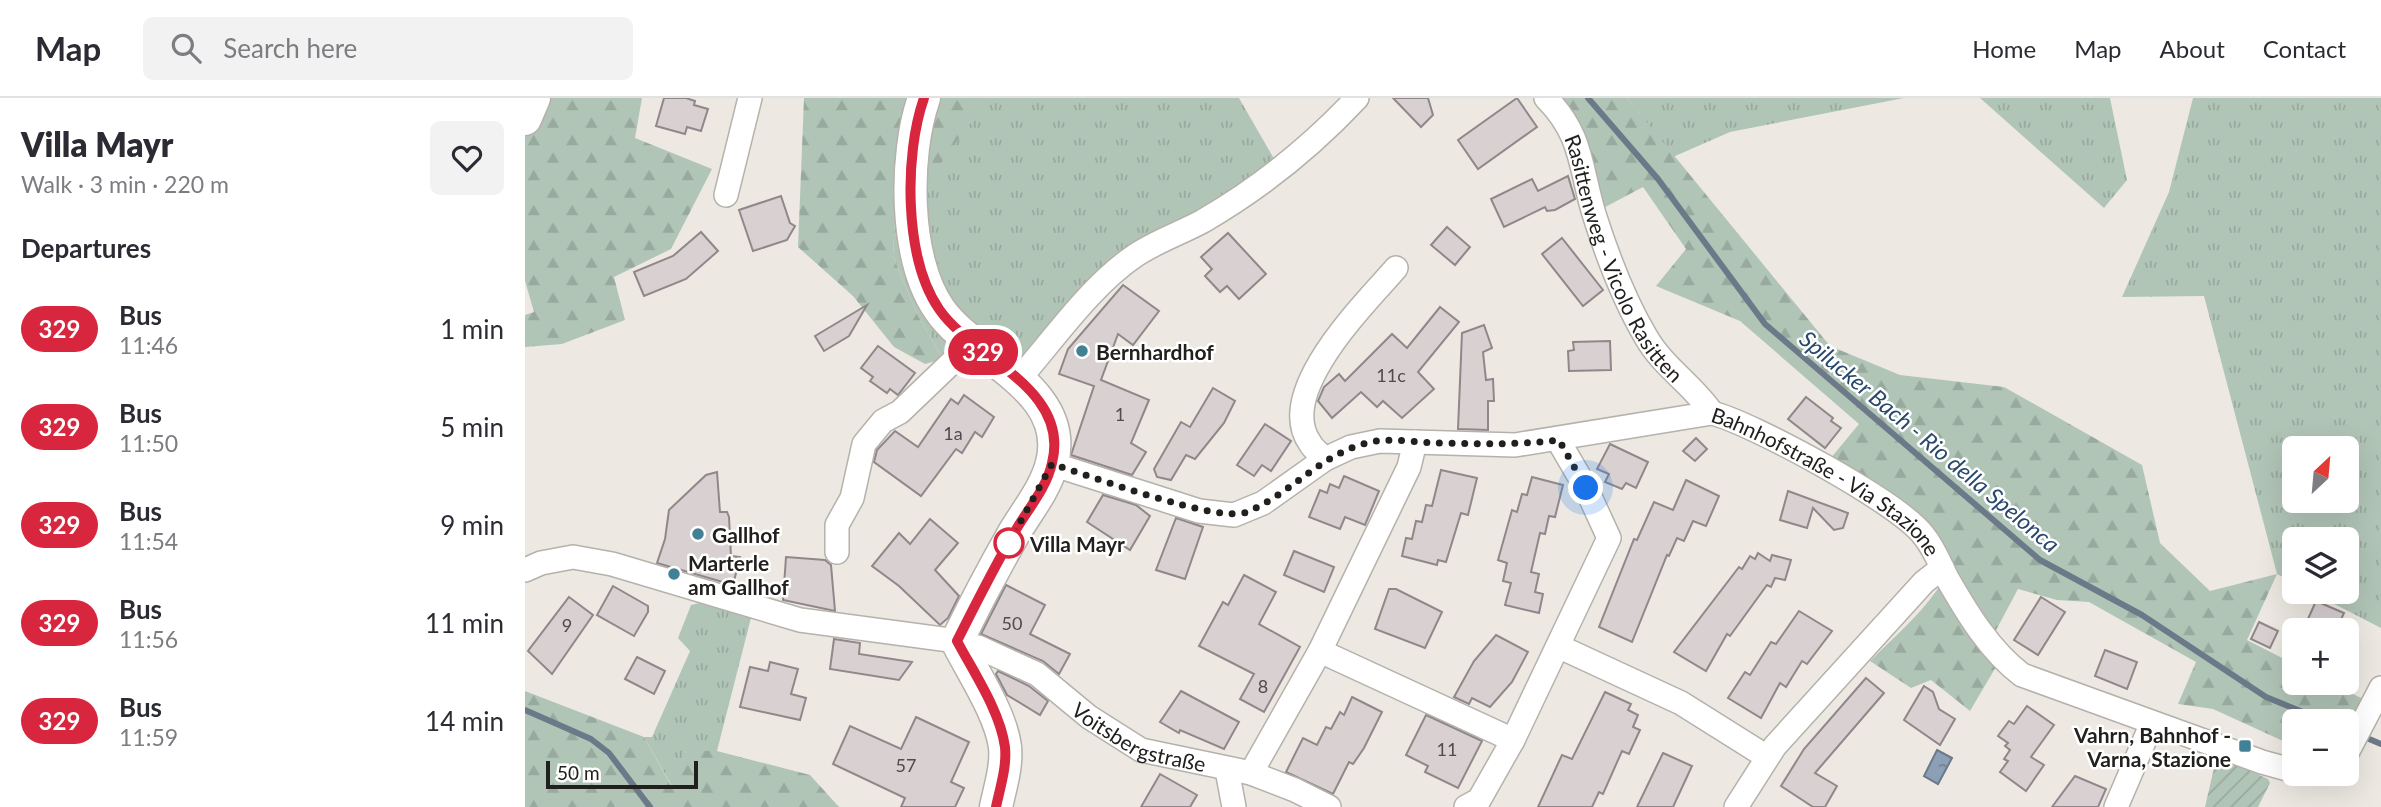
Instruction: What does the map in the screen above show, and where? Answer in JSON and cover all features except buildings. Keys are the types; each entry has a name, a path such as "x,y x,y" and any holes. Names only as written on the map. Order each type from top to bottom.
{"street":[{"path":"525,119 534,98"},
{"path":"726,194 750,98"},
{"path":"924,98 912,147 910,178 915,240 928,290 955,328 971,344 1019,379 1041,403 1050,421 1052,464 961,647"},
{"path":"1019,379 1084,302 1135,256 1204,220 1280,169 1321,136 1357,98"},
{"name":"Rasittenweg - Vicolo Rasitten","path":"1546,98 1559,111 1577,143 1594,213 1623,289 1646,338 1681,381 1701,398 1711,413"},
{"path":"1325,459 1308,442 1302,417 1307,391 1319,362 1396,268"},
{"path":"837,552 837,525 852,498 864,444 883,421 900,412 971,344"},
{"name":"Bahnhofstraße - Via Stazione","path":"1052,464 1199,510 1234,515 1263,503 1325,459 1351,447 1380,441 1515,446 1711,413 1748,425 1882,502 1925,536 1993,648 2022,675 2282,767"},
{"path":"1473,804 1513,740 1560,647 1609,538 1559,440"},
{"path":"1251,774 1320,651 1409,467 1415,442"},
{"path":"525,570 541,563 573,557 612,565 800,621 961,647"},
{"path":"1736,807 1767,757 1885,625 1942,568"},
{"path":"961,647 999,725 1005,746 1005,766 996,807"},
{"name":"Voitsbergstraße","path":"961,647 978,647 1037,674 1089,717 1141,750 1251,774 1295,790 1329,807"},
{"path":"1560,647 1681,703 1767,757"},
{"path":"1320,651 1513,740"},
{"path":"2359,733 2381,688"},
{"path":"2116,807 2152,723"},
{"path":"1227,770 1234,807"}],"green space":[{"path":"534,98 642,98 635,138 712,169 671,249 614,277 625,320 562,344 525,347 525,315 534,312 525,281 525,119"},
{"path":"804,98 989,98 936,170 924,181 897,187 893,256 917,314 943,359 925,364 894,347 853,296 798,247"},
{"path":"989,98 1239,98 1280,169 1135,256 1019,379 971,344 943,359 917,314 893,256 897,187"},
{"path":"1546,98 1627,98 1830,346 1900,375 2004,387 2142,465 2160,543 2210,591 2277,574 2247,640 2282,658 2282,695 2355,695 2363,699 2358,709 2282,709 2282,741 2213,709 2178,704 2196,662 2089,602 2057,600 2018,589 1994,634 2000,660 1970,711 1931,680 1911,688 1870,661 1914,618 1937,590 1945,569 1942,549 1930,530 1891,496 1830,459 1859,424 1740,321 1656,286 1686,249 1643,187 1594,213"},
{"path":"1627,98 1904,98 1730,132 1673,157"},
{"path":"1980,98 2110,98 2127,180 2104,208"},
{"path":"2193,98 2381,98 2381,628 2334,604 2359,604 2359,527 2282,527 2282,577 2277,574 2204,296 2122,297 2169,192"},
{"path":"704,602 752,614 717,751 686,751 673,788 644,737 652,737 690,651 678,638 691,605"},
{"path":"525,691 644,737 672,787 686,751 717,751 810,775 839,807 525,807"},
{"path":"2217,755 2268,779 2270,783 2258,807 2205,807"}],"water":[{"path":"1937,750 1952,758 1938,784 1924,776"}],"waterway":[{"name":"Spilucker Bach - Rio della Spelonca","path":"1588,98 1658,179 1765,324 2040,560 2142,615 2266,697 2296,709"},
{"path":"525,710 591,739 609,753 650,807"},
{"name":"Spilucker Bach - Rio della Spelonca","path":"2362,736 2381,744"}],"bus line":[{"name":"329","path":"924,98 916,120 910,178 915,240 928,290 940,310 971,344 1029,388 1041,403 1050,421 1053,436 1052,464 1043,484 998,561 957,641 999,725 1005,746 1005,766 996,807"}],"place":[{"name":"Bernhardhof","path":"1082,351"},
{"name":"Gallhof","path":"698,534"},
{"name":"Villa Mayr","path":"1009,543"},
{"name":"Marterle am Gallhof","path":"674,574"},
{"name":"Vahrn, Bahnhof - Varna, Stazione","path":"2245,746"}],"route":[{"path":"1009,543 1052,464 1199,510 1234,515 1263,503 1325,459 1351,447 1380,441 1515,446 1559,440 1586,488"}]}
